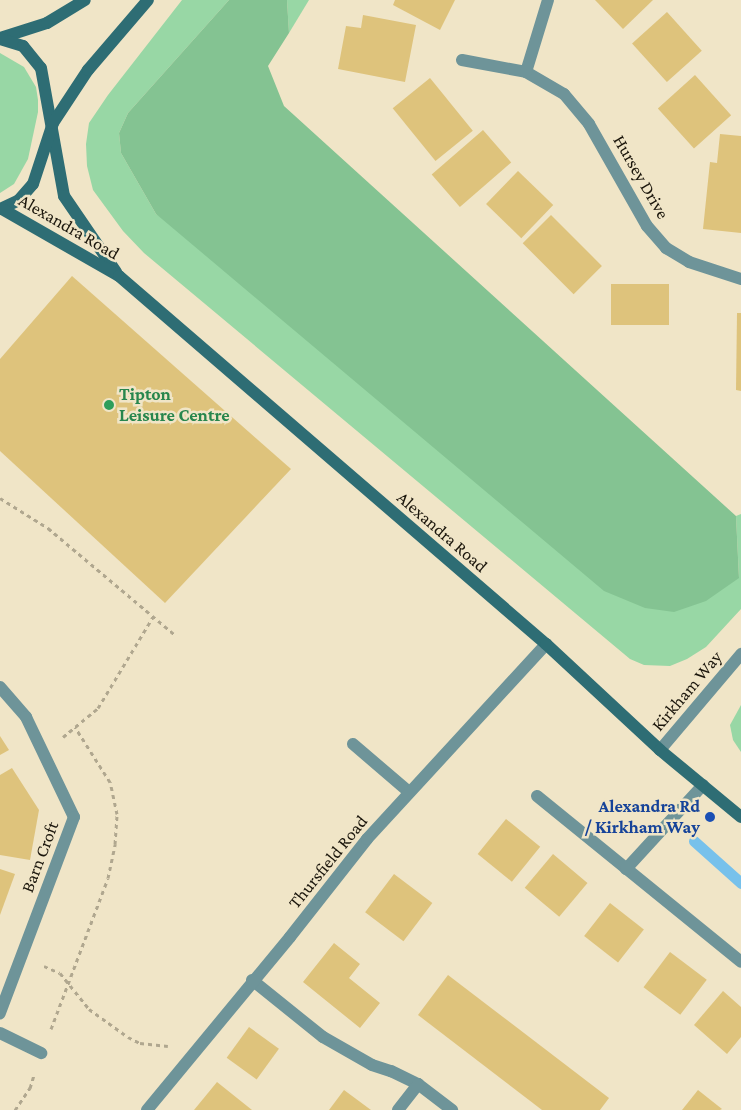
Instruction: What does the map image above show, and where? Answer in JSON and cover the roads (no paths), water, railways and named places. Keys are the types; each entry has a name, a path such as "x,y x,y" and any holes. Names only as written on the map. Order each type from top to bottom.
{"main road":[{"path":"0,39 47,23 85,0"},
{"path":"1,209 19,200 33,184 53,123 88,70 148,0"},
{"name":"Alexandra Road","path":"0,39 23,46 42,68 53,123 64,196 119,276"},
{"name":"Alexandra Road","path":"1,209 119,276 546,644 660,750 741,817"}],"street":[{"path":"526,72 548,0"},
{"name":"Hursey Drive","path":"462,60 526,72 564,94 590,124 647,226 666,248 689,262 741,279"},
{"name":"Thursfield Road","path":"146,1110 252,980 290,937 367,839 546,644"},
{"name":"Kirkham Way","path":"660,750 741,654"},
{"name":"Barn Croft","path":"0,687 26,717 74,817 0,1013"},
{"path":"353,744 409,792"},
{"path":"626,869 703,785"},
{"path":"537,796 741,962"},
{"path":"252,980 323,1037 372,1065 392,1071 418,1084 452,1110"},
{"path":"0,1033 41,1053"},
{"path":"398,1110 418,1084"}],"waterway":[{"path":"694,841 741,883"}],"place":[{"name":"Tipton Leisure Centre","path":"109,405"},
{"name":"Alexandra Rd / Kirkham Way","path":"710,817"}]}
